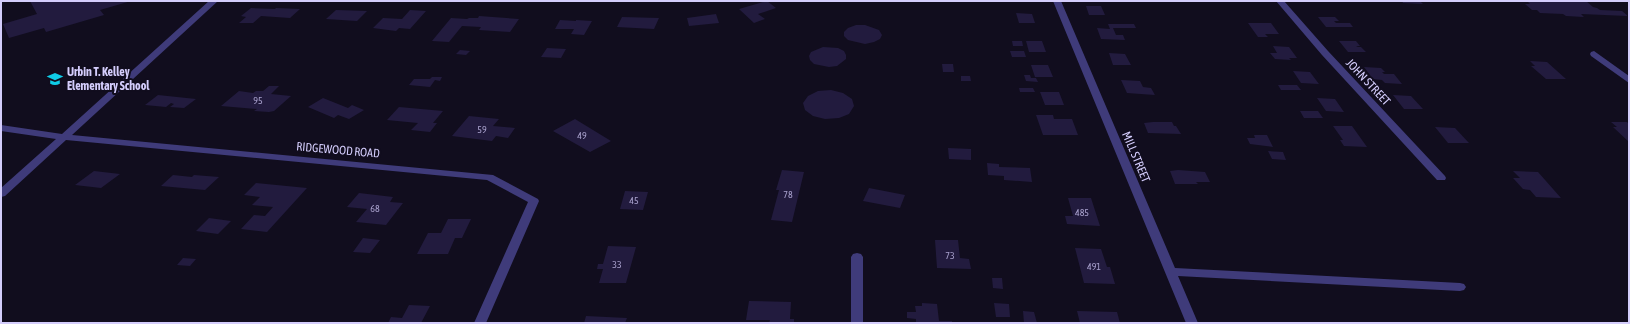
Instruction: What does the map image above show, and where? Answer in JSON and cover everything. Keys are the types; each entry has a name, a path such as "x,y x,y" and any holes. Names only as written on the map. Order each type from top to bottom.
{"street":[{"path":"1,194 214,1"},
{"name":"MILL STREET","path":"1057,1 1192,323"},
{"name":"JOHN STREET","path":"1280,1 1325,53 1441,178"},
{"path":"1594,54 1629,80"},
{"name":"RIDGEWOOD ROAD","path":"1,128 65,137 489,177 534,201 480,323"},
{"path":"857,257 857,323"},
{"path":"1170,272 1460,287"}],"building":[{"path":"30,1 131,1 100,10 104,15 46,32 44,28 9,38 3,24 37,14"},
{"path":"767,1 776,8 758,14 765,19 754,23 739,9"},
{"path":"1402,1 1420,1 1423,4 1403,3"},
{"path":"1527,1 1586,1 1593,7 1600,10 1622,11 1628,16 1581,14 1584,17 1540,13 1537,10 1532,10 1525,4 1530,4"},
{"path":"1086,6 1101,6 1105,15 1089,15"},
{"path":"251,8 300,9 290,18 261,16 253,23 239,23 246,17 241,16"},
{"path":"336,10 367,11 357,21 326,19"},
{"path":"410,10 426,11 410,29 399,28 396,31 373,28 383,18 402,19"},
{"path":"1016,13 1032,14 1035,23 1019,23"},
{"path":"716,14 719,23 689,26 687,18"},
{"path":"479,16 519,19 510,32 479,30 481,27 462,26 449,42 432,41 451,18 467,19 478,18"},
{"path":"622,17 659,18 654,29 617,27"},
{"path":"1318,17 1335,17 1339,21 1334,21 1336,23 1350,23 1353,27 1326,27"},
{"path":"560,20 592,21 584,35 571,34 574,29 555,29"},
{"path":"1248,23 1271,23 1279,34 1265,34 1268,37 1258,37"},
{"path":"1108,24 1134,24 1136,28 1113,28 1116,35 1123,35 1125,40 1101,39 1097,28 1110,29"},
{"path":"856,25 865,25 879,30 882,35 880,39 865,44 848,40 844,36 844,32 848,28"},
{"path":"1012,41 1022,41 1023,46 1013,46"},
{"path":"1026,41 1042,41 1046,52 1029,52"},
{"path":"1339,41 1356,41 1360,46 1356,46 1361,47 1366,52 1348,52"},
{"path":"1273,46 1289,47 1297,58 1289,58 1291,60 1275,59 1270,53 1277,53"},
{"path":"823,47 838,48 844,51 846,59 837,66 829,67 814,64 810,60 809,56 811,52"},
{"path":"547,48 566,49 561,58 541,57"},
{"path":"460,50 470,51 466,55 456,54"},
{"path":"1010,51 1024,51 1026,57 1012,57"},
{"path":"1109,53 1125,54 1131,65 1113,65"},
{"path":"1530,61 1547,62 1566,79 1546,79 1531,66 1535,66"},
{"path":"942,64 953,64 954,72 943,72"},
{"path":"1031,65 1048,65 1053,77 1035,77"},
{"path":"1364,67 1381,68 1385,72 1382,72 1384,74 1394,74 1402,84 1385,83 1382,80 1373,79"},
{"path":"1293,71 1310,72 1319,84 1301,83"},
{"path":"1024,75 1030,75 1031,78 1036,78 1038,82 1026,81"},
{"path":"961,76 970,76 971,81 961,81"},
{"path":"432,77 442,77 440,81 435,80 430,87 409,85 414,79 430,79"},
{"path":"1121,80 1140,81 1143,87 1151,88 1155,95 1127,93"},
{"path":"1278,85 1297,85 1301,90 1281,90"},
{"path":"269,86 279,86 271,94 291,96 274,111 254,111 257,109 221,106 239,91 253,93 256,91 263,91"},
{"path":"1019,88 1033,88 1035,92 1020,92"},
{"path":"831,90 843,93 852,99 854,106 849,114 839,118 825,119 813,116 805,110 803,103 808,96 818,91"},
{"path":"1040,92 1059,92 1064,105 1045,105"},
{"path":"158,95 196,99 184,108 170,107 174,104 171,103 166,107 145,105"},
{"path":"1393,95 1411,96 1423,109 1404,109"},
{"path":"323,98 348,108 352,105 364,110 349,119 338,115 334,118 308,107"},
{"path":"1317,98 1335,99 1344,112 1326,111"},
{"path":"399,107 443,111 433,123 437,123 430,132 411,130 418,123 387,120"},
{"path":"1300,111 1318,111 1323,118 1304,118"},
{"path":"1036,115 1053,115 1054,119 1072,119 1078,135 1043,135"},
{"path":"469,116 499,119 493,126 515,128 508,138 496,136 492,141 452,136"},
{"path":"575,119 611,141 590,152 553,131"},
{"path":"1172,122 1181,134 1148,133 1144,123"},
{"path":"1611,122 1627,122 1629,124 1629,142 1613,127 1617,127"},
{"path":"1333,126 1352,126 1367,147 1344,146 1340,140 1343,140"},
{"path":"1435,127 1455,128 1469,143 1448,143"},
{"path":"1254,135 1267,135 1273,147 1250,144 1247,138 1255,138"},
{"path":"948,148 971,149 971,160 949,159"},
{"path":"1268,151 1283,152 1286,160 1272,159"},
{"path":"987,163 999,164 999,167 1030,168 1032,182 1004,180 1004,176 988,175"},
{"path":"782,170 804,172 792,222 771,220 779,190 776,190"},
{"path":"1178,170 1205,172 1210,182 1196,182 1198,184 1175,184 1170,171"},
{"path":"94,171 120,174 101,188 75,185"},
{"path":"1513,171 1538,172 1561,198 1536,197 1530,190 1523,189 1513,178 1520,178"},
{"path":"173,175 219,177 205,190 161,186"},
{"path":"256,183 307,188 267,232 241,229 254,215 265,216 273,207 252,205 260,197 244,195"},
{"path":"869,188 905,195 900,208 863,201"},
{"path":"625,191 648,192 643,210 620,209"},
{"path":"359,193 393,197 390,202 403,203 386,225 356,222 367,209 347,207"},
{"path":"1068,198 1091,198 1100,226 1067,224 1065,216 1073,216"},
{"path":"209,218 231,221 218,234 196,231"},
{"path":"448,219 471,219 462,238 455,238 448,254 417,254 428,233 441,233"},
{"path":"363,238 380,240 370,253 353,252"},
{"path":"935,240 958,240 960,258 969,259 971,269 937,268"},
{"path":"608,246 636,247 626,283 599,283 603,269 597,269 598,264 603,264"},
{"path":"1075,248 1101,249 1107,267 1110,267 1115,284 1084,283"},
{"path":"183,258 196,259 190,266 177,265"},
{"path":"992,278 1002,278 1003,289 993,288"},
{"path":"749,301 791,302 790,319 794,319 794,323 769,323 770,320 746,320"},
{"path":"922,303 937,304 939,321 952,321 952,323 916,323 916,319 907,318 907,312 916,312 915,306 922,306"},
{"path":"994,303 1009,304 1010,317 996,317"},
{"path":"409,305 430,306 421,323 388,323 391,317 402,318"},
{"path":"1023,311 1034,312 1037,323 1024,323"},
{"path":"1077,311 1117,312 1120,323 1080,323"},
{"path":"586,316 627,318 625,323 584,323"}],"place":[{"name":"Urbin T. Kelley Elementary School","path":"55,79"}]}
